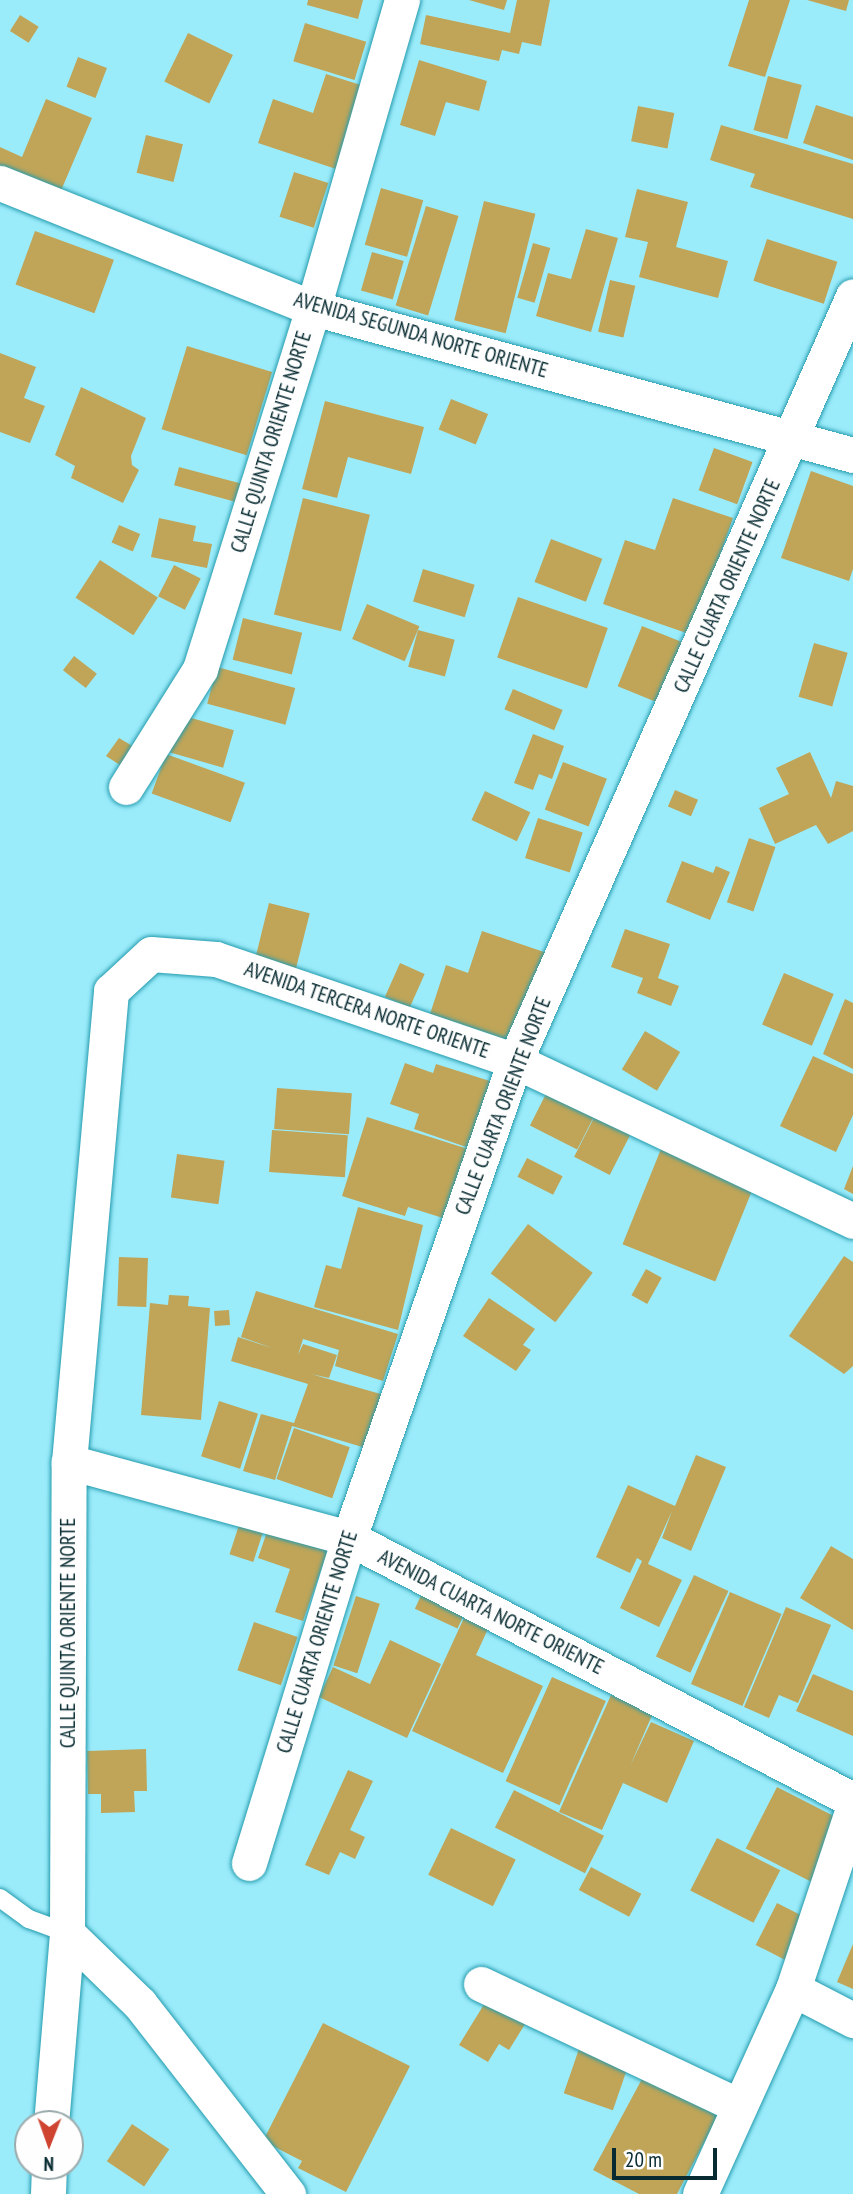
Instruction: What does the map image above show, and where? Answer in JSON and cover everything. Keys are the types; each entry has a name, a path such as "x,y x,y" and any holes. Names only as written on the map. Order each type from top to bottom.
{"street":[{"name":"CALLE QUINTA ORIENTE NORTE","path":"126,787 200,669 313,308 402,0"},
{"name":"AVENIDA SEGUNDA NORTE ORIENTE","path":"0,183 313,308 853,455"},
{"name":"CALLE CUARTA ORIENTE NORTE","path":"249,1863 349,1538 515,1061 793,438 853,296"},
{"name":"AVENIDA TERCERA NORTE ORIENTE","path":"111,991 151,954 216,958 515,1061 853,1221"},
{"name":"CALLE QUINTA ORIENTE NORTE","path":"52,2110 67,1933 69,1462 111,991"},
{"name":"AVENIDA CUARTA NORTE ORIENTE","path":"69,1462 349,1538 853,1800"},
{"path":"700,2194 793,1989 853,1809"},
{"path":"67,1933 140,2004 288,2194"},
{"path":"481,1984 739,2106"},
{"path":"793,1989 853,2020"}],"lane":[{"path":"0,1898 29,1919 67,1933"}],"building":[{"path":"308,0 363,0 358,19 307,5"},
{"path":"469,0 507,0 504,10"},
{"path":"517,0 550,0 541,46 522,42 519,54 502,50 499,61 420,44 426,15 510,33"},
{"path":"749,0 790,0 765,77 728,66"},
{"path":"807,0 849,0 846,11"},
{"path":"20,15 39,27 29,43 10,31"},
{"path":"305,23 366,42 355,80 293,61"},
{"path":"188,33 233,55 209,103 164,82"},
{"path":"78,57 107,68 95,98 67,87"},
{"path":"419,60 487,81 479,111 446,102 435,136 400,125"},
{"path":"326,74 367,87 339,170 258,143 273,99 313,113"},
{"path":"768,76 802,85 787,139 754,130"},
{"path":"46,99 92,118 60,193 0,168 0,147 22,157"},
{"path":"816,105 853,117 853,160 803,143"},
{"path":"638,106 674,113 667,148 631,141"},
{"path":"721,125 853,164 853,219 750,187 755,174 710,160"},
{"path":"146,135 183,144 173,182 137,173"},
{"path":"294,172 328,183 314,228 279,217"},
{"path":"381,188 423,200 407,257 365,245"},
{"path":"637,189 688,202 676,247 728,261 718,298 639,277 648,242 625,237"},
{"path":"484,201 535,214 506,333 454,320"},
{"path":"426,206 459,216 428,315 396,305"},
{"path":"586,229 618,238 591,332 536,316 548,273 571,279"},
{"path":"35,231 114,260 94,313 16,285"},
{"path":"767,239 837,262 824,304 753,281"},
{"path":"533,243 550,248 535,303 517,298"},
{"path":"372,252 404,261 393,300 361,290"},
{"path":"610,280 635,286 623,337 598,332"},
{"path":"187,346 272,372 247,455 162,429"},
{"path":"0,353 36,367 24,398 45,406 30,443 0,432"},
{"path":"81,387 146,418 131,456 132,465 139,470 123,503 71,478 75,466 55,455"},
{"path":"451,399 488,414 476,445 439,430"},
{"path":"325,401 424,427 411,474 348,457 337,498 302,489"},
{"path":"714,448 753,462 737,504 699,490"},
{"path":"179,467 244,484 239,503 174,485"},
{"path":"811,471 853,486 853,569 849,581 781,558"},
{"path":"303,498 370,515 341,631 274,614"},
{"path":"673,498 733,518 692,635 603,604 625,540 655,550"},
{"path":"159,518 196,526 193,541 212,544 207,568 151,557"},
{"path":"119,525 140,534 133,551 112,542"},
{"path":"551,539 602,559 586,602 535,582"},
{"path":"100,560 158,598 133,635 75,598"},
{"path":"174,565 201,579 185,610 158,596"},
{"path":"423,569 475,585 465,617 413,602"},
{"path":"518,597 608,628 587,688 497,658"},
{"path":"367,604 419,626 405,661 352,639"},
{"path":"243,618 302,633 292,674 233,660"},
{"path":"642,626 682,642 658,702 618,686"},
{"path":"418,630 455,640 445,677 408,667"},
{"path":"814,643 848,653 832,706 799,697"},
{"path":"74,656 97,674 86,688 63,670"},
{"path":"217,667 295,688 285,725 207,704"},
{"path":"513,689 563,710 554,730 504,709"},
{"path":"181,715 234,730 223,768 170,752"},
{"path":"533,734 564,746 552,779 539,774 533,790 514,783"},
{"path":"119,738 134,747 123,767 106,756"},
{"path":"810,752 831,798 836,781 853,786 853,831 828,844 816,825 775,844 759,808 789,794 776,768"},
{"path":"166,754 245,783 231,822 152,793"},
{"path":"563,762 607,779 589,826 545,810"},
{"path":"675,790 698,800 691,816 668,807"},
{"path":"485,791 530,812 517,841 471,820"},
{"path":"538,818 583,833 570,872 525,858"},
{"path":"749,838 775,847 753,911 727,902"},
{"path":"682,861 713,873 716,866 730,872 710,920 666,902"},
{"path":"269,903 310,913 295,973 254,963"},
{"path":"625,929 670,944 658,978 679,986 671,1006 637,993 643,978 611,967"},
{"path":"482,931 547,953 517,1043 430,1014 446,965 468,973"},
{"path":"400,963 425,974 410,1008 385,997"},
{"path":"784,973 834,994 812,1046 762,1025"},
{"path":"845,999 853,1003 853,1069 823,1054"},
{"path":"645,1031 680,1052 657,1091 622,1070"},
{"path":"813,1056 853,1074 853,1115 836,1152 780,1126"},
{"path":"405,1063 433,1073 436,1064 493,1082 469,1148 414,1129 419,1114 390,1104"},
{"path":"277,1088 352,1093 349,1134 274,1129"},
{"path":"549,1088 596,1112 577,1149 530,1125"},
{"path":"600,1106 636,1124 610,1175 574,1157"},
{"path":"367,1117 468,1149 446,1219 408,1207 405,1216 342,1196"},
{"path":"272,1130 348,1135 345,1177 269,1172"},
{"path":"663,1144 756,1181 715,1282 623,1244"},
{"path":"177,1154 225,1161 218,1204 171,1198"},
{"path":"527,1158 563,1176 553,1195 517,1177"},
{"path":"853,1166 853,1194 844,1189"},
{"path":"358,1207 423,1225 398,1330 314,1307 326,1265 341,1269"},
{"path":"528,1224 593,1273 555,1322 491,1274"},
{"path":"844,1256 853,1262 853,1366 844,1374 789,1336"},
{"path":"119,1257 148,1258 146,1307 117,1306"},
{"path":"646,1269 662,1278 647,1304 631,1295"},
{"path":"256,1291 398,1334 383,1381 335,1366 339,1350 303,1339 298,1355 303,1344 337,1355 329,1378 311,1374 384,1395 369,1449 292,1426 275,1480 243,1471 261,1414 294,1423 308,1384 231,1361 238,1337 272,1348 241,1337"},
{"path":"169,1295 189,1296 188,1306 210,1308 201,1420 141,1415 150,1303 168,1305"},
{"path":"489,1298 535,1329 523,1345 531,1350 516,1371 463,1336"},
{"path":"229,1310 230,1325 215,1326 214,1311"},
{"path":"219,1401 258,1414 240,1469 201,1456"},
{"path":"294,1428 350,1447 332,1498 276,1479"},
{"path":"696,1455 726,1467 691,1551 662,1538 672,1511 648,1564 682,1580 659,1627 620,1608 642,1561 637,1558 630,1573 596,1557 628,1485 675,1506"},
{"path":"240,1522 264,1530 253,1562 229,1554"},
{"path":"269,1526 329,1547 303,1621 275,1612 290,1569 258,1558"},
{"path":"831,1546 853,1559 853,1630 800,1598"},
{"path":"694,1575 728,1591 690,1673 656,1657"},
{"path":"425,1587 468,1607 457,1629 415,1609"},
{"path":"730,1592 782,1614 742,1706 691,1684"},
{"path":"356,1596 380,1604 357,1673 333,1665"},
{"path":"469,1607 493,1618 476,1655 543,1686 503,1773 412,1731"},
{"path":"786,1607 831,1625 798,1703 779,1695 769,1718 744,1707"},
{"path":"254,1622 297,1637 281,1685 237,1670"},
{"path":"390,1640 441,1664 407,1738 319,1697 333,1667 370,1684"},
{"path":"813,1674 853,1691 853,1736 796,1711"},
{"path":"552,1677 606,1701 560,1805 506,1781"},
{"path":"611,1695 653,1713 630,1766 651,1722 694,1741 667,1803 623,1783 602,1830 559,1812"},
{"path":"146,1749 147,1791 134,1791 135,1812 101,1813 101,1794 88,1794 87,1751"},
{"path":"348,1770 373,1781 350,1830 365,1837 355,1859 340,1852 329,1875 305,1865"},
{"path":"777,1787 842,1820 811,1882 746,1848"},
{"path":"514,1790 604,1836 585,1873 495,1827"},
{"path":"451,1828 516,1860 493,1906 428,1875"},
{"path":"717,1838 780,1870 753,1923 690,1891"},
{"path":"591,1867 641,1894 629,1917 579,1890"},
{"path":"777,1903 810,1920 789,1962 756,1945"},
{"path":"853,1944 853,1989 837,1982"},
{"path":"491,1993 530,2016 509,2050 499,2044 488,2062 459,2045"},
{"path":"323,2023 410,2066 346,2192 298,2168 302,2161 263,2141"},
{"path":"580,2046 629,2063 613,2110 564,2093"},
{"path":"643,2077 718,2116 677,2194 639,2194 593,2170"},
{"path":"132,2124 169,2149 144,2186 107,2161"}]}
